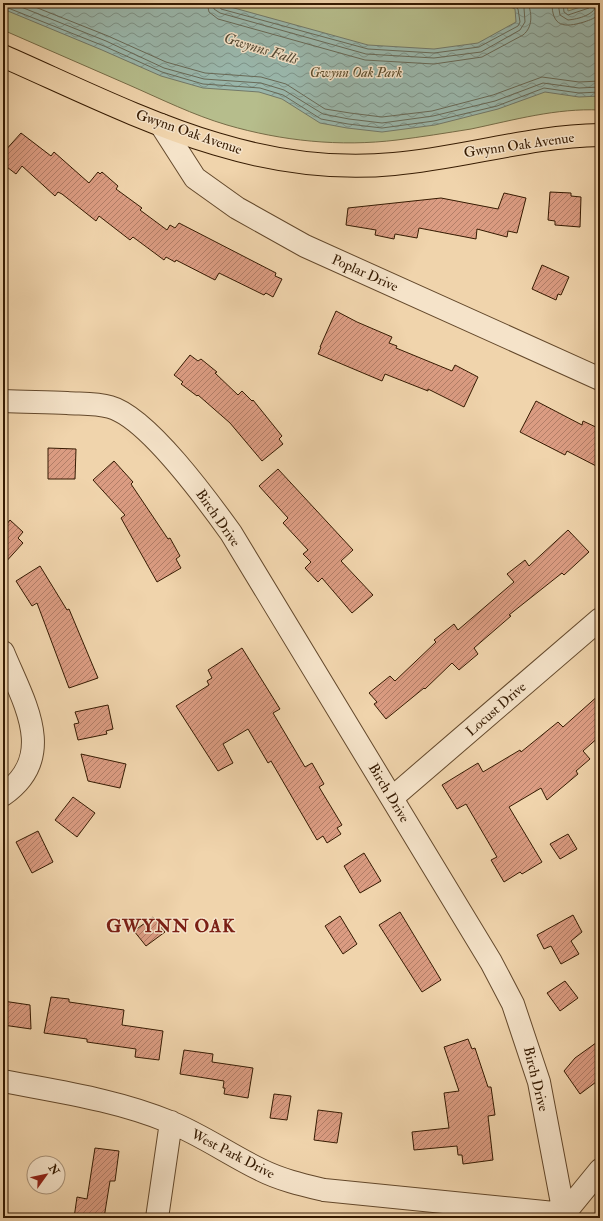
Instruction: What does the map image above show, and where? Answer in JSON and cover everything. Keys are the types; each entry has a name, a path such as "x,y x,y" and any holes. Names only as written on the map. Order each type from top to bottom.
{"main road":[{"name":"Gwynn Oak Avenue","path":"3,56 161,125 221,146 267,158 305,164 347,166 394,164 535,141 600,135"}],"street":[{"name":"Poplar Drive","path":"161,125 195,178 237,208 305,246 600,379"},
{"name":"Birch Drive","path":"3,401 92,404 110,407 128,414 144,428 182,469 231,533 491,962 513,1004 539,1082 563,1216"},
{"name":"Locust Drive","path":"392,798 600,619"},
{"path":"3,652 29,714 33,733 34,752 26,772 15,787 3,795"},
{"name":"West Park Drive","path":"3,1081 117,1103 171,1122 204,1138 262,1171 317,1188 563,1216"},
{"path":"157,1218 171,1122"},
{"path":"563,1216 600,1170"}],"green space":[{"name":"Gwynns Falls","path":"3,3 600,3 600,110 551,113 471,129 376,142 333,143 290,139 248,131 189,112 3,30"}],"water":[{"name":"Gwynns Falls","path":"3,3 216,3 368,45 434,49 478,43 516,22 515,9 502,3 567,3 568,11 593,3 600,3 600,96 579,97 545,92 498,109 435,125 382,132 347,128 320,123 282,99 259,92 203,88 161,76 3,9"}],"building":[{"path":"21,133 51,156 54,152 89,183 98,172 100,174 102,172 118,186 116,189 142,208 140,210 167,230 170,225 175,228 179,223 276,273 275,276 282,279 273,297 266,293 264,295 219,273 215,280 176,260 175,262 166,257 164,260 133,237 130,240 99,216 96,221 62,194 58,192 55,196 22,166 16,174 3,164 3,153"},
{"path":"550,192 571,193 571,196 581,197 580,227 555,225 555,221 548,220"},
{"path":"504,193 526,198 517,233 508,231 507,237 477,229 476,239 419,228 417,238 395,234 394,239 375,235 376,230 346,225 348,208 441,198 498,209"},
{"path":"542,265 569,277 561,295 558,294 556,300 532,289"},
{"path":"336,311 392,337 389,343 397,346 396,348 452,371 455,365 478,377 464,407 428,389 428,391 385,374 382,381 318,354"},
{"path":"190,355 198,361 201,359 217,372 215,373 238,395 242,391 252,401 253,400 282,436 279,439 283,444 262,461 230,423 198,395 197,396 181,384 183,382 174,375"},
{"path":"536,401 582,425 583,421 600,429 600,468 567,451 565,455 520,432"},
{"path":"48,448 76,449 75,479 48,479"},
{"path":"114,461 133,482 131,484 168,539 170,538 180,556 176,559 181,568 157,582 121,518 125,515 93,480"},
{"path":"278,469 353,550 341,561 373,595 352,613 322,578 318,582 305,568 311,562 303,554 308,550 283,523 288,518 259,486"},
{"path":"10,520 23,532 18,538 23,543 3,565 3,523 6,525"},
{"path":"568,530 589,552 564,575 562,573 509,615 511,616 474,648 478,654 459,670 452,663 425,689 424,688 386,719 374,704 377,702 369,693 390,676 395,681 436,642 434,640 454,624 458,630 514,582 507,574 525,560 529,566"},
{"path":"40,566 67,610 69,609 98,678 69,688 37,603 32,606 16,581"},
{"path":"242,648 280,709 273,713 305,767 312,763 324,784 319,787 342,825 337,828 341,834 327,843 323,836 317,840 271,761 268,763 248,729 223,744 233,763 218,771 176,706 209,685 207,681 212,678 208,670"},
{"path":"600,694 600,736 583,751 590,759 576,771 578,774 547,800 541,788 509,807 542,862 522,874 520,872 504,882 491,860 497,857 466,804 457,809 442,785 478,763 483,772 520,750 521,752 558,722 563,727"},
{"path":"108,705 113,729 106,731 107,734 78,740 74,724 79,723 75,712"},
{"path":"81,754 126,764 120,788 88,781"},
{"path":"73,797 95,813 77,837 55,820"},
{"path":"38,831 53,862 32,873 16,842"},
{"path":"568,834 577,849 560,859 550,844"},
{"path":"364,853 381,881 360,893 344,866"},
{"path":"400,912 441,980 422,992 379,925"},
{"path":"573,915 582,932 571,941 579,954 561,964 551,946 544,949 537,935"},
{"path":"340,916 357,944 343,954 325,926"},
{"path":"153,917 165,932 146,946 134,931"},
{"path":"565,981 578,998 560,1011 547,993"},
{"path":"51,997 69,999 69,1002 124,1010 122,1025 163,1031 159,1060 135,1057 136,1049 87,1042 87,1039 44,1033"},
{"path":"3,1001 30,1005 31,1029 3,1025"},
{"path":"468,1039 472,1049 475,1048 488,1087 491,1087 495,1115 488,1116 493,1160 463,1164 462,1155 458,1155 457,1146 414,1150 412,1132 449,1128 444,1093 459,1091 444,1047"},
{"path":"600,1040 600,1079 580,1094 564,1071 575,1058"},
{"path":"184,1050 213,1054 212,1062 253,1068 248,1098 224,1094 224,1081 180,1074"},
{"path":"274,1094 291,1096 287,1120 270,1118"},
{"path":"318,1110 342,1113 337,1143 314,1140"},
{"path":"95,1148 119,1151 115,1181 110,1181 104,1218 74,1218 77,1197 87,1199"}],"district":[{"name":"GWYNN OAK","path":"171,926"}],"park label":[{"name":"Gwynn Oak Park","path":"356,72"}]}
